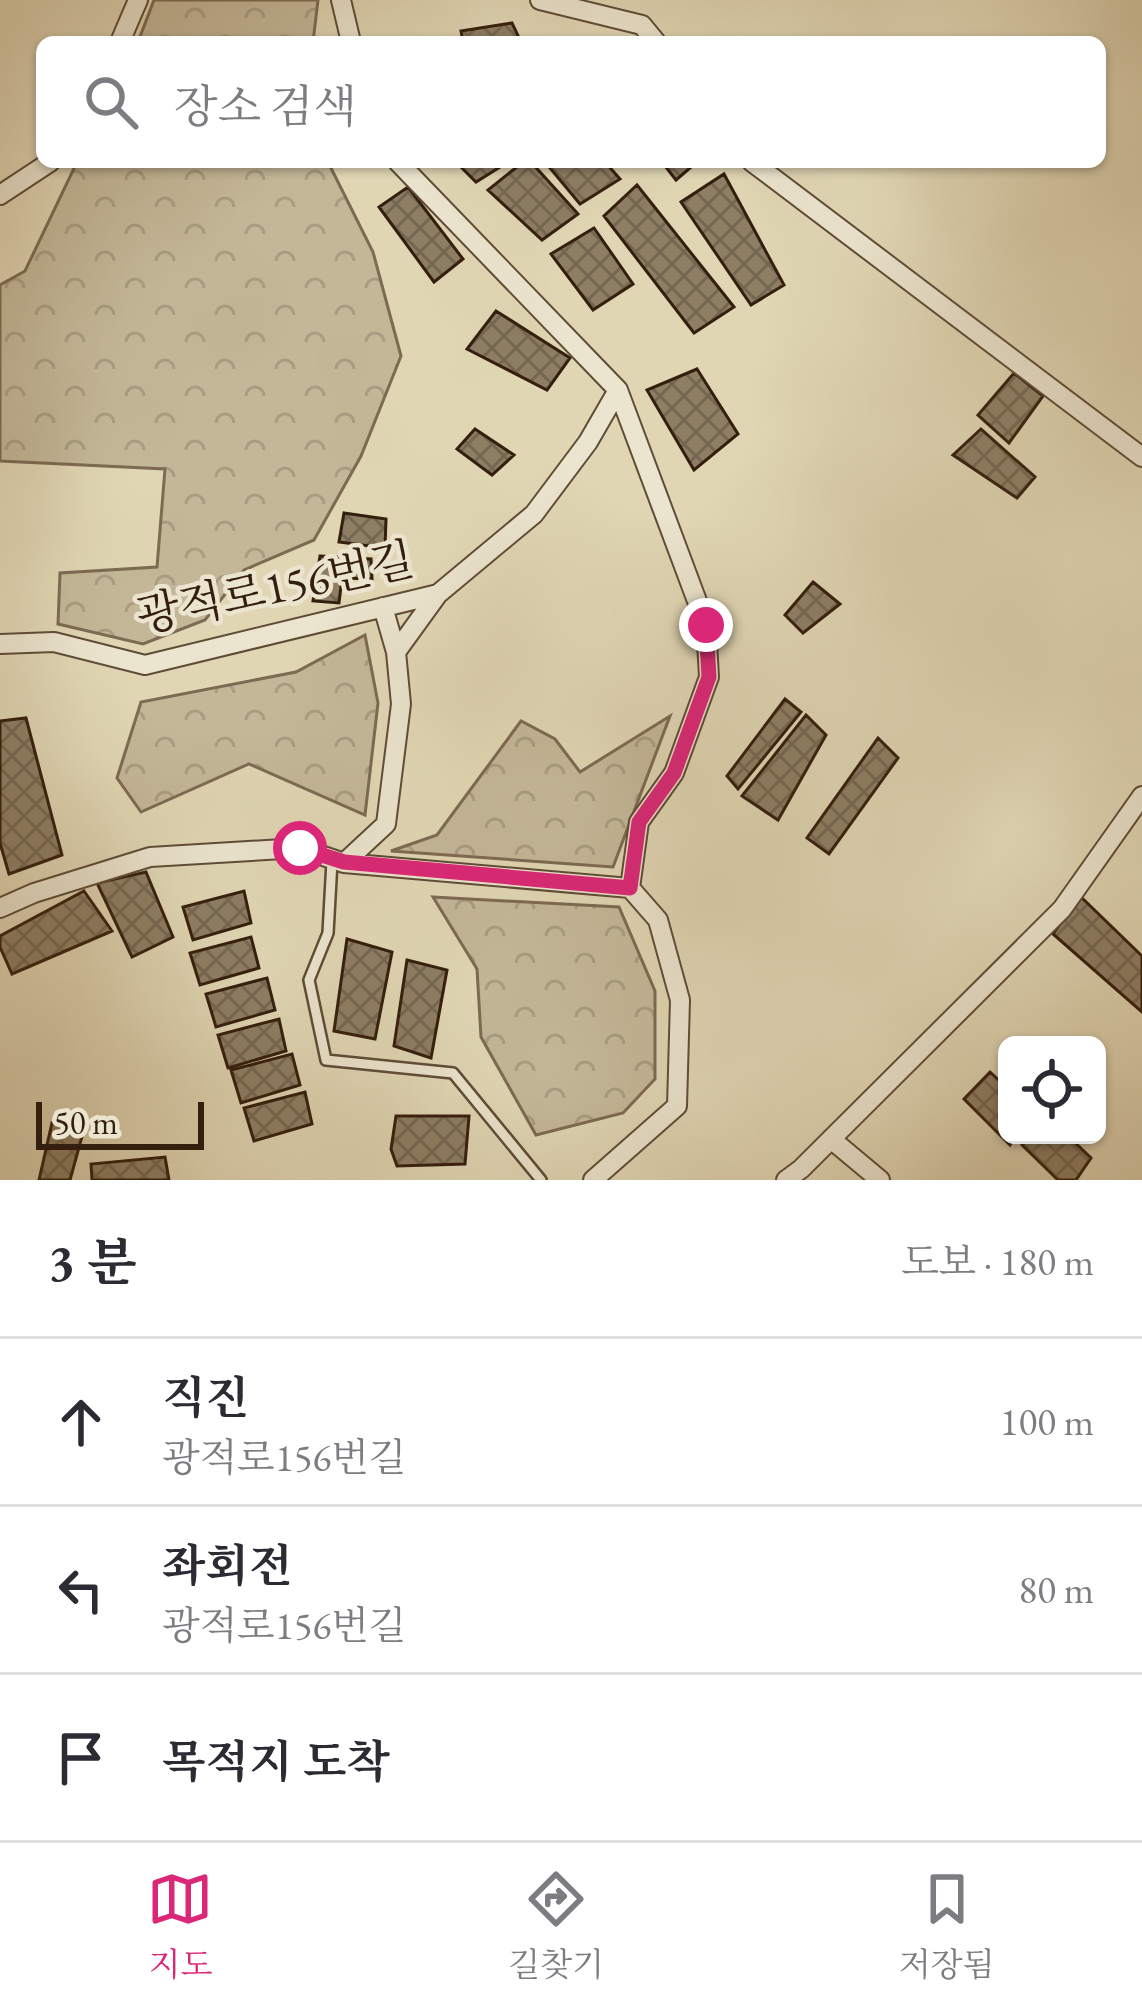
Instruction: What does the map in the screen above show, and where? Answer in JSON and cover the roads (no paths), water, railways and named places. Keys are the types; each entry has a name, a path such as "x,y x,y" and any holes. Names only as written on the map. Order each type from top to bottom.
{"street":[{"path":"123,36 138,0"},
{"path":"340,0 349,36"},
{"path":"540,0 642,25 651,36"},
{"path":"0,195 41,168"},
{"path":"404,168 618,390 706,625 709,677 674,773 639,822 630,888"},
{"path":"760,168 1142,457"},
{"name":"광적로156번길","path":"0,644 54,642 146,665 438,594 534,514 589,442 618,390"},
{"path":"396,652 438,594"},
{"path":"338,862 386,824 401,704 396,652 382,608"},
{"path":"786,1180 1062,909 1142,796"},
{"path":"0,908 150,857 300,848 338,862 630,888 658,920 680,1000 677,1106 592,1180"},
{"path":"831,1139 880,1180"}],"lane":[{"path":"338,862 328,933 309,980 326,1060 453,1073 541,1180"}]}
